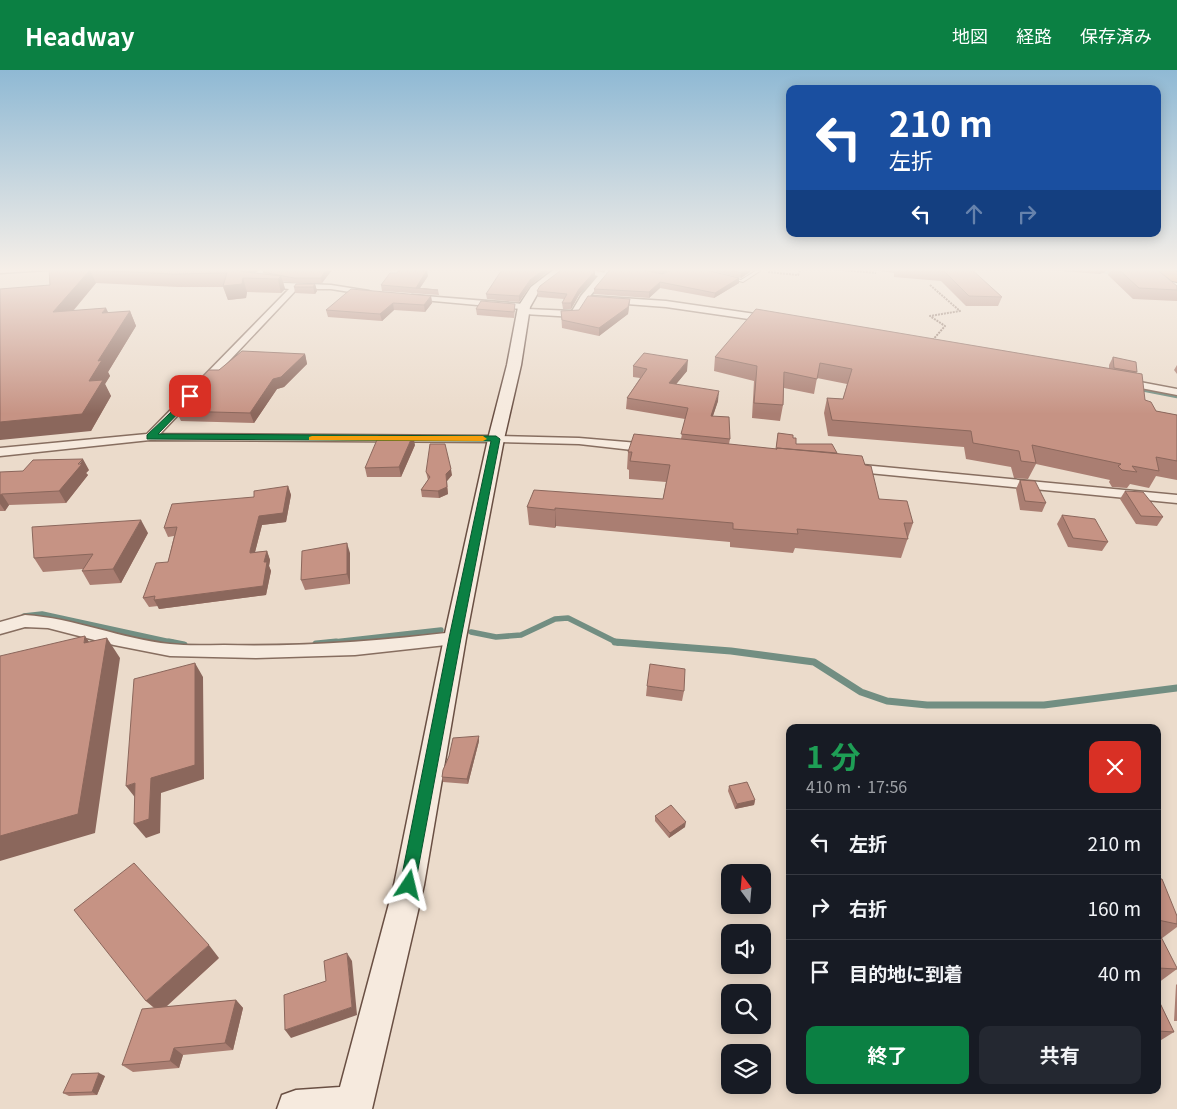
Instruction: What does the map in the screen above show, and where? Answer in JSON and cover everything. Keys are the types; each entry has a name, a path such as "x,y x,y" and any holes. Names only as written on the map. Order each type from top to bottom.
{"street":[{"path":"150,437 267,316"},
{"path":"296,1109 353,1107 409,885 455,638 496,439 514,365 523,316"},
{"path":"749,316 779,321"},
{"path":"1110,380 1177,392"},
{"path":"0,452 150,437 496,439 580,442 659,449"},
{"path":"837,466 1177,499"},
{"path":"0,628 25,621 48,622 114,639 170,650 355,649 455,638"}],"path":[{"path":"927,346 945,326 931,316"}],"building":[{"path":"0,316 126,316 98,361 102,360 89,381 103,380 82,414 0,422"},
{"path":"562,316 615,316 599,328 562,320"},
{"path":"750,316 800,316 1142,374 1145,400 1151,402 1156,411 1177,415 1177,461 1156,457 1159,471 1132,466 1137,472 1122,470 1118,466 1121,464 1032,445 1036,463 1021,461 1019,451 973,443 971,431 832,420 827,398 843,399 852,369 820,363 817,379 784,372 783,405 754,403 757,366 715,357"},
{"path":"242,351 305,354 281,377 273,379 250,413 176,411 190,398 182,398 209,370 219,370"},
{"path":"644,353 688,360 669,383 719,391 711,416 729,417 730,439 681,434 688,408 627,398 647,369 633,366"},
{"path":"1113,357 1136,362 1137,372 1114,368"},
{"path":"778,433 793,435 793,438 796,438 796,444 832,444 837,453 776,449"},
{"path":"634,434 862,456 865,465 871,466 879,499 907,501 913,523 904,523 908,539 797,529 798,534 733,529 733,523 527,507 534,490 663,499 670,465 630,461 632,452 628,452"},
{"path":"379,435 413,435 399,467 365,468"},
{"path":"430,444 445,444 451,469 446,474 447,487 438,491 421,490 430,477 426,472"},
{"path":"83,459 78,464 82,464 59,491 0,495 0,472 23,471 33,460"},
{"path":"1020,480 1035,481 1046,503 1025,501"},
{"path":"288,486 283,513 259,516 250,551 250,553 267,551 264,562 267,562 263,586 154,600 155,596 143,598 156,563 168,562 177,527 164,528 172,504 254,497 254,491"},
{"path":"1125,491 1143,492 1163,517 1141,516"},
{"path":"1062,515 1095,519 1108,542 1073,538"},
{"path":"141,520 113,569 82,571 93,554 34,558 32,527"},
{"path":"347,543 347,574 301,580 302,551"},
{"path":"85,636 84,643 107,638 78,814 0,836 0,656"},
{"path":"195,663 195,765 151,778 149,819 134,824 135,783 126,786 134,679"},
{"path":"650,664 685,669 684,691 647,686"},
{"path":"479,736 467,779 442,777 453,738"},
{"path":"747,782 755,800 737,804 729,786"},
{"path":"671,805 686,822 670,833 655,816"},
{"path":"134,863 209,945 146,1001 74,910"},
{"path":"1161,879 1177,916 1177,924 1161,921"},
{"path":"1161,937 1177,968 1161,968"},
{"path":"347,953 352,1007 285,1030 284,995 326,981 324,961"},
{"path":"236,1000 225,1043 174,1048 170,1061 122,1065 142,1009"},
{"path":"1161,1005 1174,1032 1161,1031"},
{"path":"99,1073 92,1092 63,1093 72,1074"}],"waterway":[{"path":"1136,388 1177,396"},
{"path":"24,616 42,614 175,643"},
{"path":"471,632 496,637 521,635 555,619 568,618 616,642"},
{"path":"325,643 441,630"},
{"path":"169,642 184,645"},
{"path":"316,644 336,642"},
{"path":"616,642 731,651 814,662 861,692 887,701 927,705 1044,705 1177,688"}],"slow traffic":[{"path":"312,438 483,439"}],"route":[{"path":"190,396 150,437 496,439 455,638 409,885"}]}
